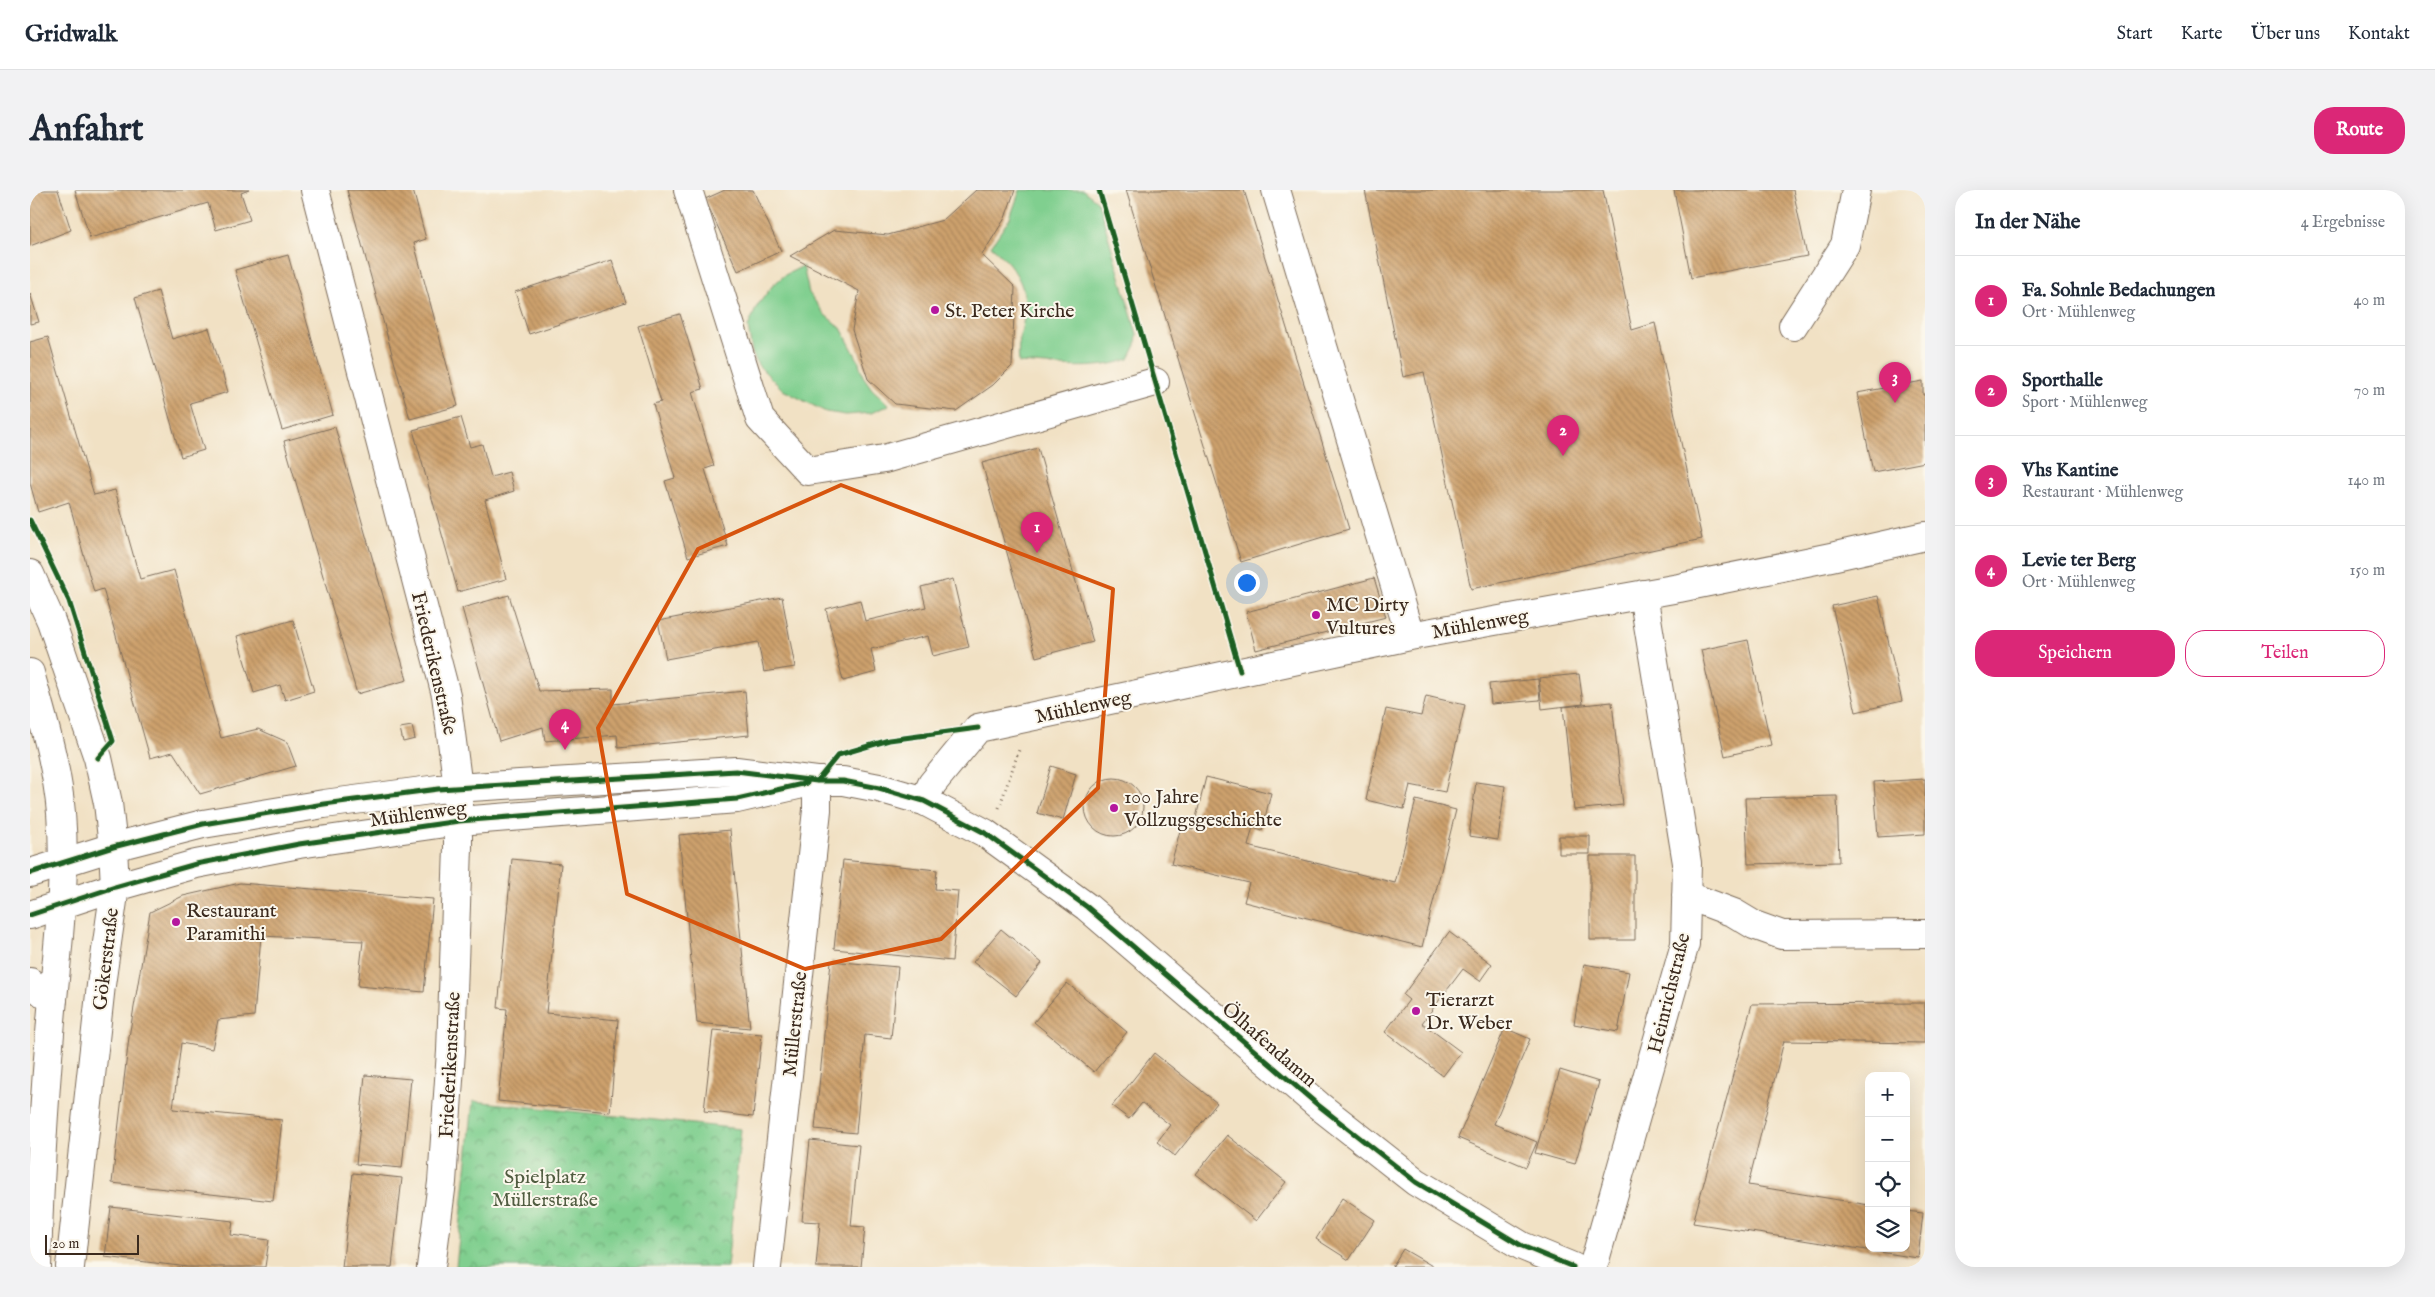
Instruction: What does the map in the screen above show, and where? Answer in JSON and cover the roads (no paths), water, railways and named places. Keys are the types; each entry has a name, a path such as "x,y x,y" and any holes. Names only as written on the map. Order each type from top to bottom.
{"street":[{"name":"Friederikenstraße","path":"315,190 446,695 458,788 459,821 452,1051 442,1182 431,1267"},
{"path":"688,190 760,420 808,471 884,459 1155,382"},
{"path":"1276,190 1410,636"},
{"path":"1793,326 1845,245 1856,190"},
{"name":"Mühlenweg","path":"924,801 932,784 978,728 1410,636 1643,594 1831,557 1925,536"},
{"name":"Gökerstraße","path":"30,574 51,621 98,758 108,803 113,847 115,887 101,985 70,1267"},
{"name":"Heinrichstraße","path":"1593,1267 1685,944 1687,863 1643,594"},
{"path":"30,673 52,751 61,812 64,862 63,903 40,1144 37,1267"},
{"name":"Mühlenweg","path":"30,873 113,847 213,823 324,804 458,788 736,771 816,781 843,781 879,788 924,801 974,826"},
{"name":"Mühlenweg","path":"30,915 115,887 196,864 290,846 459,821 737,799 816,781"},
{"name":"Müllerstraße","path":"767,1267 817,810 816,781"},
{"name":"Ölhafendamm","path":"974,826 1087,907 1318,1104 1416,1182 1522,1246 1573,1267"},
{"path":"1686,894 1734,913 1754,925 1782,935 1925,934"},
{"path":"30,982 53,1001"}],"place":[{"name":"St. Peter Kirche","path":"935,310"},
{"name":"Vhs Kantine","path":"1895,403"},
{"name":"Sporthalle","path":"1563,456"},
{"name":"Fa. Sohnle Bedachungen","path":"1037,553"},
{"name":"MC Dirty Vultures","path":"1316,615"},
{"name":"Levie ter Berg","path":"565,750"},
{"name":"100 Jahre Vollzugsgeschichte","path":"1114,808"},
{"name":"Restaurant Paramithi","path":"176,922"},
{"name":"Tierarzt Dr. Weber","path":"1416,1011"}],"park label":[{"name":"Spielplatz Müllerstraße","path":"545,1188"}]}
